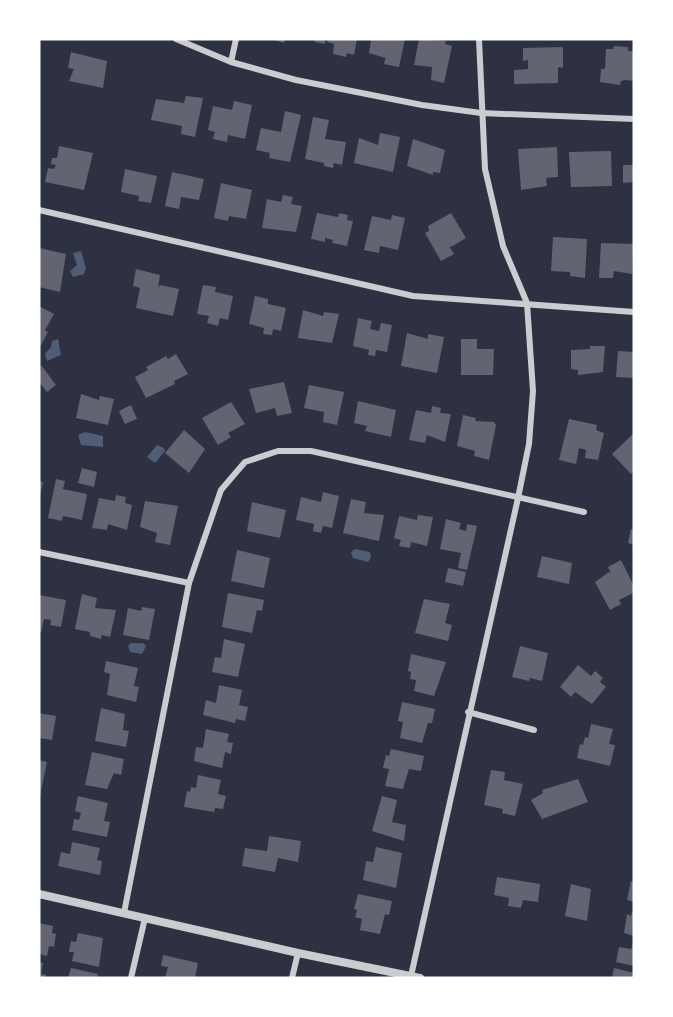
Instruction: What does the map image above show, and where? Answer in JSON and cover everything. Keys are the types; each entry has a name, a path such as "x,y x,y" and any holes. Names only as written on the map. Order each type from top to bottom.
{"street":[{"path":"176,39 231,62 296,80 422,105 481,113 634,119"},
{"path":"231,62 236,39"},
{"path":"411,976 468,712 518,498 529,444 533,391 527,303 503,246 485,168 479,39"},
{"path":"39,210 413,296 634,312"},
{"path":"124,913 189,583 221,490 245,462 278,451 311,452 584,512"},
{"path":"39,552 189,583"},
{"path":"468,712 534,730"},
{"path":"39,894 298,953 420,978"},
{"path":"131,978 145,918"},
{"path":"292,978 298,953"}],"water":[{"path":"81,251 86,268 84,274 73,277 70,271 77,265 73,253"},
{"path":"58,339 61,355 47,361 45,354 51,347 52,341"},
{"path":"85,432 103,436 103,447 81,445 78,435"},
{"path":"157,445 165,451 155,463 147,457"},
{"path":"355,549 370,552 371,558 368,562 353,558 351,552"},
{"path":"131,643 143,643 146,646 142,654 130,652 128,646"}],"building":[{"path":"271,39 285,39 284,43"},
{"path":"315,39 325,39 325,44 315,42"},
{"path":"328,39 357,39 354,55 347,53 346,57 333,54 334,44 327,42"},
{"path":"371,39 405,39 399,67 384,64 386,56 385,58 369,53"},
{"path":"419,39 446,41 445,44 452,46 444,83 431,80 432,67 414,65"},
{"path":"614,46 628,47 628,51 634,51 634,81 621,81 620,85 600,82 601,69 605,69 606,49 613,49"},
{"path":"563,47 563,68 558,67 558,83 514,84 514,70 528,69 528,60 523,61 523,48"},
{"path":"71,52 107,61 103,88 69,81 74,69 68,68"},
{"path":"186,96 203,98 195,137 181,134 182,126 151,120 156,99 184,103"},
{"path":"234,101 252,105 245,139 228,135 227,142 213,139 215,132 208,130 213,106 232,110"},
{"path":"285,111 301,115 290,162 269,158 270,153 256,150 261,128 281,132"},
{"path":"313,117 329,120 325,139 346,142 342,165 334,163 333,168 324,166 324,163 305,159"},
{"path":"380,133 400,137 393,172 354,163 359,138 378,145"},
{"path":"413,139 445,150 440,173 433,172 433,175 407,166"},
{"path":"59,146 93,153 84,190 45,182 48,168 54,169 56,165 51,164 52,158 57,158"},
{"path":"557,147 558,177 546,178 547,186 521,190 518,149"},
{"path":"611,151 612,186 571,187 569,152"},
{"path":"623,165 634,165 634,182 623,183"},
{"path":"125,169 157,176 151,203 138,201 139,196 121,192"},
{"path":"172,172 204,179 199,200 181,197 179,209 165,206"},
{"path":"221,183 252,190 246,219 229,216 228,221 214,218"},
{"path":"283,195 293,197 291,204 302,206 296,232 262,228 267,199 281,202"},
{"path":"317,213 338,217 339,213 348,215 347,220 353,221 347,246 332,243 333,240 325,238 325,242 311,239"},
{"path":"451,213 466,238 449,246 454,254 441,261 425,233 429,231 428,226"},
{"path":"392,215 405,218 398,250 380,246 379,253 364,250 372,216 391,220"},
{"path":"553,237 587,239 585,278 570,276 570,272 551,271"},
{"path":"601,243 633,244 632,274 614,271 613,278 599,278"},
{"path":"39,248 66,254 60,292 39,287"},
{"path":"136,269 160,275 158,288 160,285 179,289 173,316 136,308 140,288 133,286"},
{"path":"203,285 216,287 215,292 233,296 228,320 220,318 218,326 207,323 209,316 197,314"},
{"path":"255,296 268,299 268,304 286,308 281,331 273,329 272,335 263,334 264,328 249,324"},
{"path":"39,306 54,314 45,330 48,332 39,349"},
{"path":"303,310 323,316 324,312 339,314 332,343 298,338"},
{"path":"358,318 372,321 370,329 379,331 381,323 392,325 387,352 376,350 375,356 368,355 369,350 353,346"},
{"path":"407,333 428,339 428,334 444,337 437,373 401,366"},
{"path":"461,339 477,339 477,349 494,349 493,375 461,375"},
{"path":"590,346 605,346 603,372 578,375 578,370 571,369 571,350 590,349"},
{"path":"618,351 634,352 634,378 616,377"},
{"path":"176,354 188,374 174,381 175,384 146,398 135,377 148,370 146,367 166,356 168,359"},
{"path":"41,365 56,385 47,392 39,382"},
{"path":"284,382 292,413 277,416 275,408 256,413 249,389"},
{"path":"309,385 344,392 337,425 323,422 324,412 304,408"},
{"path":"81,394 99,400 100,396 114,399 108,425 76,418"},
{"path":"358,401 396,410 391,437 365,431 367,426 354,423"},
{"path":"231,402 245,424 228,433 231,437 218,445 202,418"},
{"path":"131,405 137,419 125,424 119,411"},
{"path":"432,406 441,408 440,413 451,414 445,442 427,435 425,443 409,440 416,410 431,413"},
{"path":"463,415 476,418 475,421 494,422 496,425 489,460 474,456 475,451 457,446"},
{"path":"569,419 597,425 596,430 604,433 598,460 585,458 586,450 579,448 576,464 559,460"},
{"path":"184,430 205,449 189,473 165,453"},
{"path":"634,433 634,471 631,474 612,454"},
{"path":"82,468 97,472 94,487 78,483"},
{"path":"56,479 65,481 63,489 87,494 82,520 63,516 62,521 48,518"},
{"path":"39,481 43,482 40,496 39,496"},
{"path":"323,492 339,496 332,528 323,526 321,533 313,531 314,524 296,520 301,497 321,502"},
{"path":"116,495 126,497 125,503 132,505 127,530 108,524 107,530 92,528 99,498 115,501"},
{"path":"351,499 366,502 364,513 384,515 379,541 343,533"},
{"path":"145,501 178,506 170,545 155,542 157,533 140,527"},
{"path":"252,502 286,510 280,538 247,531"},
{"path":"418,515 433,517 427,546 411,542 410,548 399,546 401,540 394,538 399,516 417,520"},
{"path":"446,519 461,523 459,529 466,531 467,524 477,526 467,570 458,568 461,553 440,549"},
{"path":"631,529 634,530 634,545 628,543"},
{"path":"237,550 270,558 264,588 231,581"},
{"path":"542,556 572,563 569,584 537,577"},
{"path":"621,560 634,586 633,593 619,600 621,604 610,610 595,582 609,572 611,573 608,567"},
{"path":"448,568 466,572 463,586 445,582"},
{"path":"228,593 264,600 262,611 257,610 252,633 222,627"},
{"path":"82,594 97,598 95,608 116,610 110,637 102,635 101,639 90,636 90,632 75,629"},
{"path":"39,595 66,600 61,627 50,625 51,620 44,619 41,632 39,632"},
{"path":"424,599 450,604 445,623 452,625 448,641 415,633"},
{"path":"142,607 155,609 149,640 123,635 128,608 141,611"},
{"path":"224,639 245,644 238,677 212,672 215,657 221,658"},
{"path":"520,646 548,653 542,681 512,677"},
{"path":"411,654 446,662 434,696 414,691 416,680 410,679 411,672 408,671"},
{"path":"106,661 138,668 134,686 139,687 136,702 107,695 110,674 104,672"},
{"path":"578,665 591,676 595,671 603,678 600,682 606,687 592,704 575,692 571,697 560,687"},
{"path":"219,685 242,690 239,705 248,707 245,721 236,719 235,723 203,715 206,700 216,703"},
{"path":"402,702 435,709 432,723 428,723 422,743 400,738 403,722 398,721"},
{"path":"101,708 125,714 123,730 129,731 126,747 95,741"},
{"path":"39,713 56,716 52,740 39,738"},
{"path":"591,724 613,729 609,744 615,745 610,766 577,758 580,744 583,745 585,737 588,738"},
{"path":"206,729 229,734 227,742 233,743 231,754 225,752 222,768 194,761 196,747 203,748"},
{"path":"391,749 424,756 421,771 409,769 403,789 385,786 389,769 383,768 386,755 389,756"},
{"path":"92,752 124,759 121,775 114,773 107,789 85,785"},
{"path":"39,760 47,762 40,796 39,796"},
{"path":"491,770 505,772 504,780 523,784 515,816 502,813 503,809 484,805"},
{"path":"198,775 221,780 218,794 226,796 223,809 215,808 214,812 184,807 187,791 190,792 191,787 196,788"},
{"path":"578,779 588,802 542,819 531,800 543,793 542,790"},
{"path":"78,796 108,803 104,821 110,822 107,837 72,830 74,819 79,820 81,813 75,811"},
{"path":"382,796 397,800 392,822 406,825 404,841 372,831"},
{"path":"269,836 301,841 298,862 278,858 275,872 242,866 245,848 267,851"},
{"path":"72,842 100,848 97,860 102,861 100,875 58,866 61,852 70,854"},
{"path":"376,847 402,853 396,888 363,880 366,861 373,862"},
{"path":"497,877 540,884 538,902 523,900 521,908 508,906 509,898 494,895"},
{"path":"631,881 634,882 634,902 627,900"},
{"path":"571,884 591,889 587,921 565,916"},
{"path":"358,894 392,901 389,915 385,914 380,934 360,930 362,919 355,917 357,910 354,909"},
{"path":"634,912 634,936 624,933 627,914 631,916"},
{"path":"39,923 53,926 52,933 56,934 54,947 49,946 47,956 39,954"},
{"path":"78,933 103,938 99,967 72,961 74,952 69,952 71,941 76,942"},
{"path":"634,941 634,966 616,962 619,947 631,949"},
{"path":"163,955 198,963 195,978 165,978 168,967 161,966"},
{"path":"39,962 43,963 41,974 46,975 45,978 39,978"},
{"path":"71,968 98,974 97,978 68,978"},
{"path":"614,968 634,973 634,978 612,978"}]}
